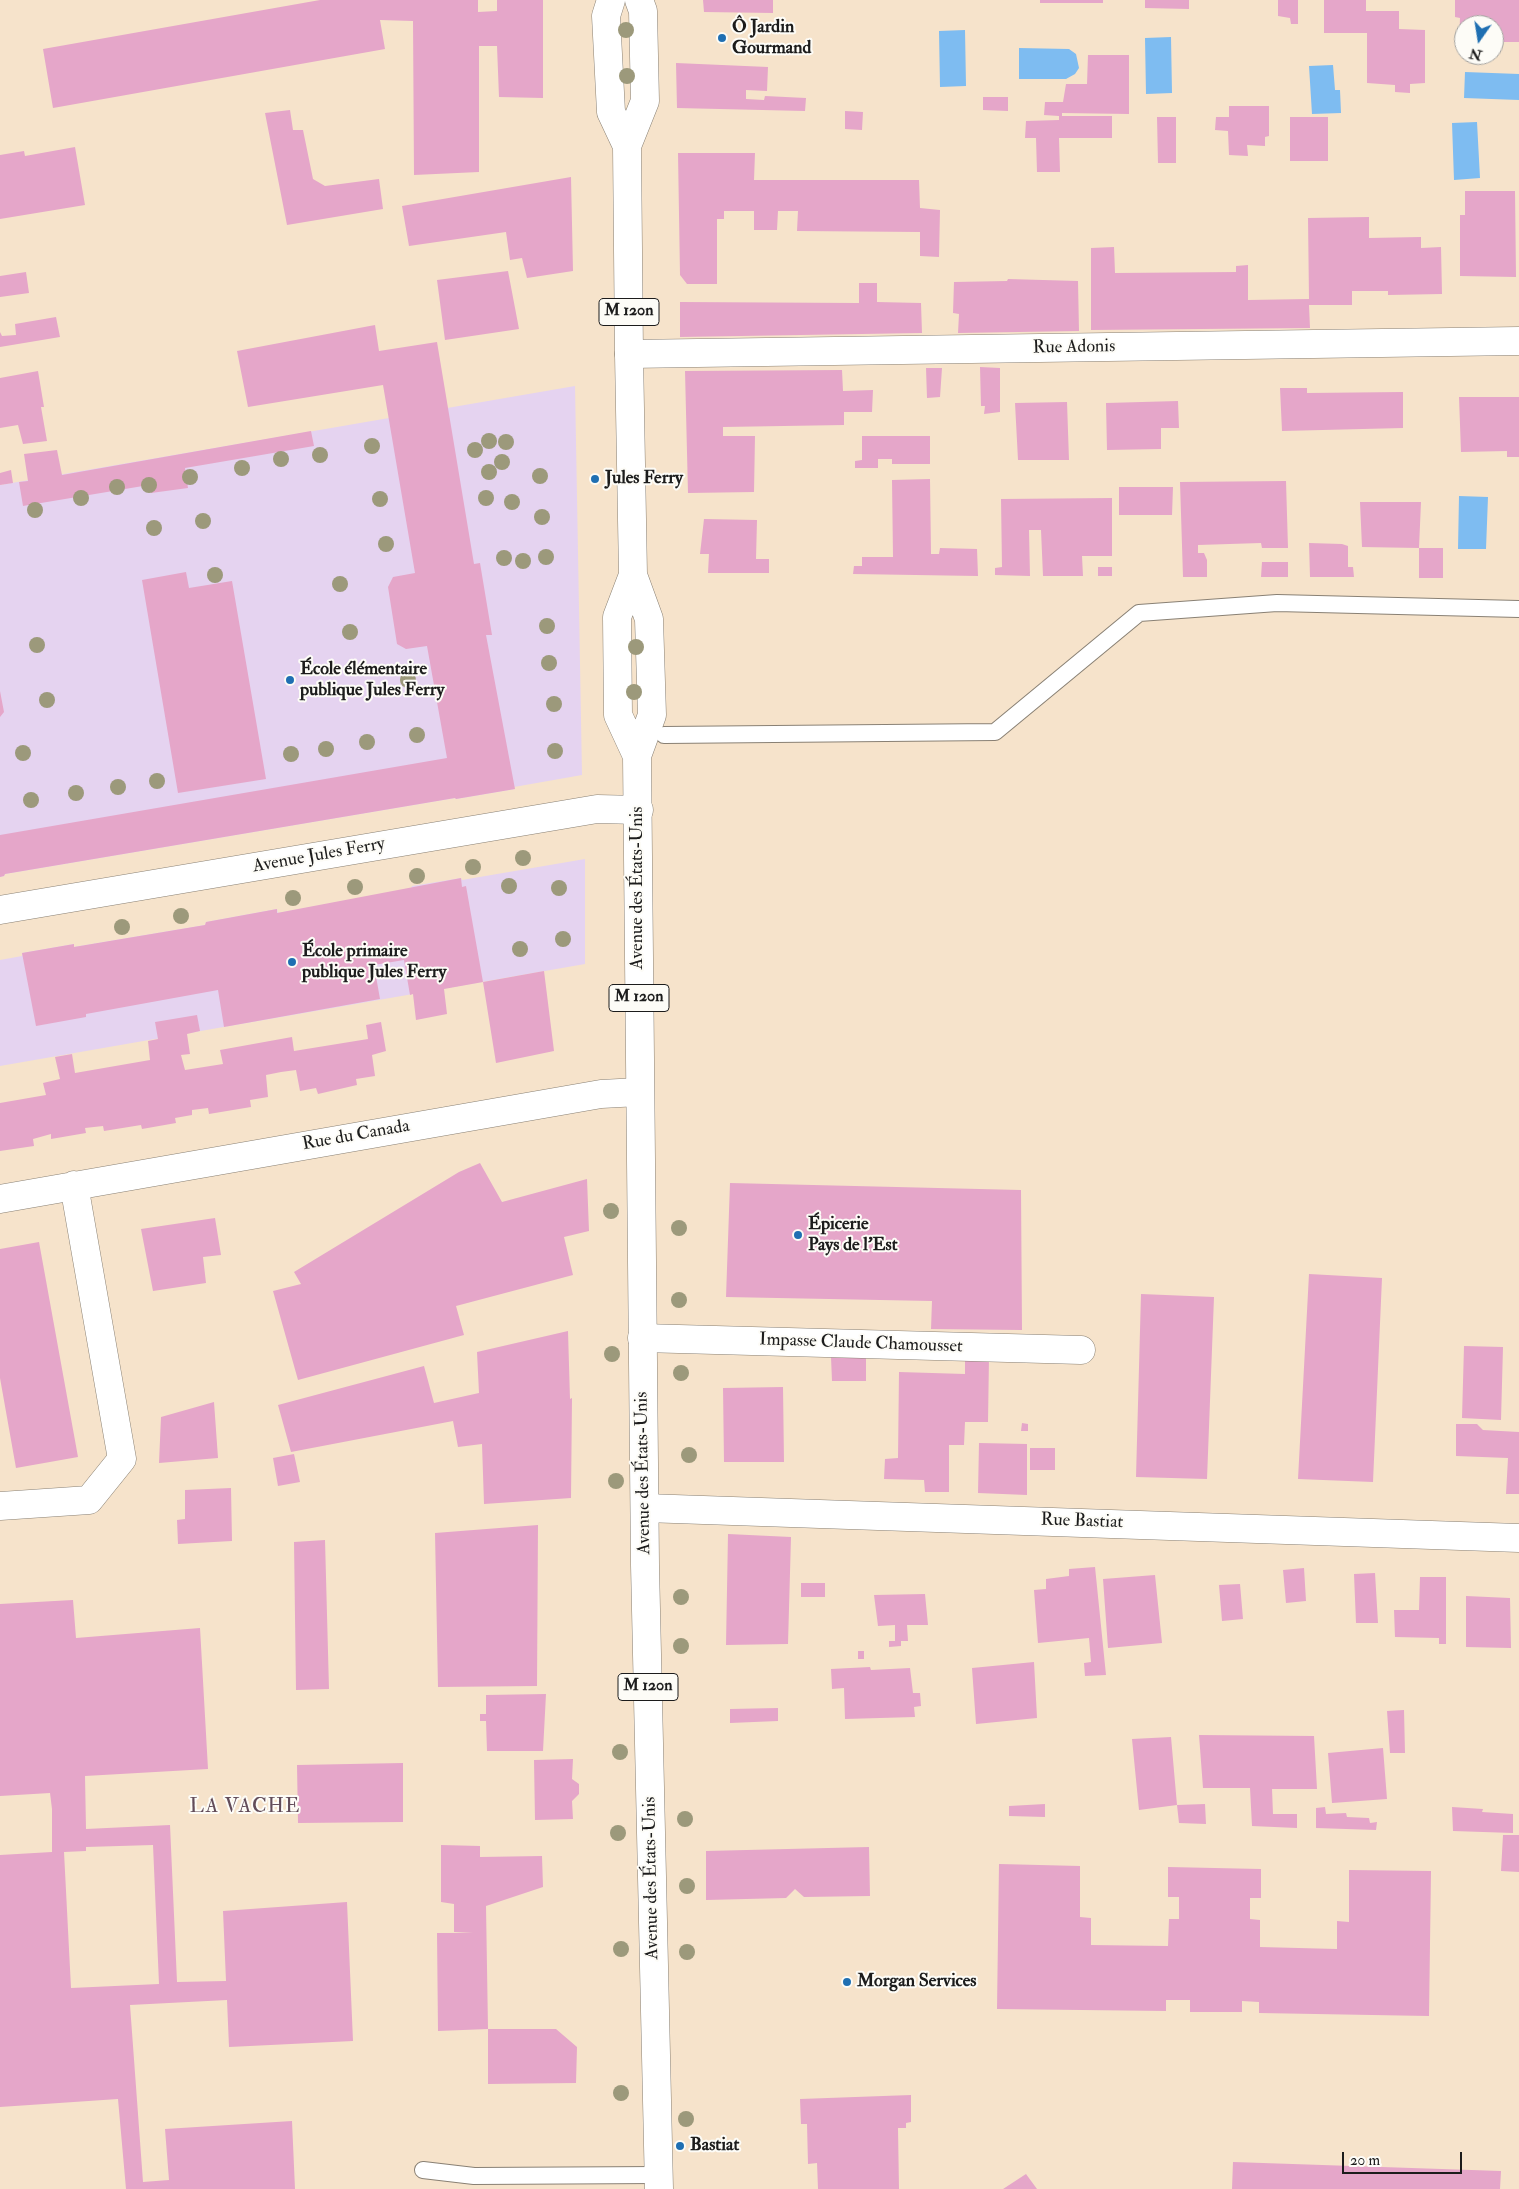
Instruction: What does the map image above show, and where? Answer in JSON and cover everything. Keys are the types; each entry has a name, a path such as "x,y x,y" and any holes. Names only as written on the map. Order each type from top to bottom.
{"street":[{"name":"Avenue des États-Unis","path":"611,0 606,16 611,112 627,146"},
{"name":"Avenue des États-Unis","path":"639,0 643,11 644,101 627,146 633,575 617,617 618,715 637,756 644,1508 659,2182"},
{"name":"Rue Adonis","path":"629,354 1519,341"},
{"name":"Avenue Jules Ferry","path":"0,910 597,809 638,810"},
{"name":"Rue du Canada","path":"0,1198 601,1094 639,1092"},
{"path":"0,1506 89,1500 122,1459 74,1185"},
{"name":"Impasse Claude Chamousset","path":"642,1338 1081,1350"},
{"name":"Rue Bastiat","path":"644,1508 1519,1538"}],"lane":[{"path":"664,735 995,732 1138,613 1277,603 1519,609"},
{"path":"423,2170 474,2176 659,2182"}],"shaded area":[{"name":"École élémentaire publique Jules Ferry","path":"575,386 582,775 514,787 515,789 5,874 0,877 0,485"},
{"name":"École primaire publique Jules Ferry","path":"585,859 585,964 0,1066 0,960 22,956 22,953 74,944 74,947 205,925 206,922 277,909 278,913 411,889 412,886 461,878 462,880"}],"water":[{"path":"965,30 966,86 940,87 939,31"},
{"path":"1171,37 1172,93 1146,94 1145,38"},
{"path":"1019,48 1069,49 1076,54 1079,68 1075,74 1066,79 1019,79"},
{"path":"1333,65 1335,90 1340,90 1341,113 1312,114 1309,66"},
{"path":"1465,72 1519,74 1519,100 1464,98"},
{"path":"1477,122 1480,178 1454,180 1452,123"},
{"path":"1459,496 1488,497 1486,549 1458,549"}],"building":[{"path":"320,0 478,0 478,12 497,11 497,0 543,0 543,98 499,97 497,46 479,46 479,172 414,175 413,21 380,20 385,49 53,108 43,49"},
{"path":"703,0 773,0 773,13 704,12"},
{"path":"1040,0 1103,0 1103,3 1040,3"},
{"path":"1145,0 1189,0 1189,9 1145,8"},
{"path":"1278,0 1298,0 1298,24 1291,24 1290,18 1278,16"},
{"path":"1324,0 1366,0 1366,11 1399,11 1399,29 1425,30 1425,83 1410,84 1410,93 1395,92 1395,85 1367,83 1367,33 1324,33"},
{"path":"1455,0 1519,0 1519,42 1504,42 1504,15 1455,15"},
{"path":"1088,55 1129,55 1129,114 1062,113 1062,116 1112,116 1112,138 1059,138 1060,172 1037,172 1036,138 1025,138 1026,121 1059,120 1059,116 1044,115 1045,102 1063,102 1066,84 1087,84"},
{"path":"676,63 768,67 767,91 746,90 746,99 764,100 765,96 806,98 805,111 677,108"},
{"path":"983,97 1008,97 1008,111 983,110"},
{"path":"1229,106 1269,106 1269,136 1265,137 1265,146 1247,145 1248,156 1229,155 1228,131 1215,130 1216,117 1229,117"},
{"path":"290,110 293,130 303,130 313,179 325,186 379,179 383,209 287,225 265,113"},
{"path":"845,111 863,112 862,130 845,129"},
{"path":"1157,117 1176,117 1176,163 1158,163"},
{"path":"1290,117 1328,117 1328,161 1290,161"},
{"path":"75,147 85,205 0,219 0,155 24,151 25,156"},
{"path":"678,153 755,153 754,180 919,180 920,208 940,210 939,257 920,256 920,232 797,231 798,211 778,211 777,230 754,230 754,211 724,211 724,219 717,219 717,284 687,284 680,275"},
{"path":"571,177 573,271 527,278 522,258 510,260 506,232 409,246 402,206"},
{"path":"1465,191 1515,191 1516,277 1460,276 1460,215 1465,215"},
{"path":"1369,217 1369,238 1421,237 1421,248 1441,247 1442,294 1388,295 1388,291 1352,291 1352,305 1309,305 1310,328 1091,330 1091,248 1114,247 1115,273 1236,272 1236,266 1248,265 1248,300 1309,299 1308,218"},
{"path":"508,271 519,329 445,340 437,280"},
{"path":"26,272 29,293 0,297 0,276"},
{"path":"1008,279 1078,281 1079,331 958,333 959,314 953,313 954,282 1007,281"},
{"path":"859,283 877,283 877,302 921,303 922,333 680,337 680,302 859,303"},
{"path":"56,317 60,337 0,347 0,332 2,336 16,335 15,324"},
{"path":"375,325 379,351 437,342 474,564 480,563 492,635 486,635 515,789 5,874 0,877 0,835 447,758 427,646 406,649 397,644 388,587 393,577 415,573 383,385 248,407 237,351"},
{"path":"980,367 1000,368 1000,412 984,414 985,406 981,406"},
{"path":"926,368 942,368 940,397 927,398"},
{"path":"842,370 843,391 873,390 872,412 844,412 844,425 723,427 723,436 755,436 754,492 688,493 685,371"},
{"path":"38,371 44,407 41,407 47,441 23,444 18,425 0,428 0,378"},
{"path":"1280,388 1307,388 1307,393 1403,392 1403,428 1282,431"},
{"path":"1459,397 1519,397 1519,457 1507,457 1507,451 1461,452"},
{"path":"1178,401 1179,428 1161,428 1161,449 1107,450 1106,403"},
{"path":"1067,402 1069,460 1018,460 1015,403"},
{"path":"311,431 314,446 185,468 188,488 151,493 149,485 23,506 19,482 28,481 24,454 57,450 62,475"},
{"path":"862,436 930,436 930,464 892,464 892,459 878,459 878,468 855,468 855,461 862,460"},
{"path":"11,470 13,483 0,485 0,473"},
{"path":"930,479 931,554 939,554 940,548 977,549 978,576 853,574 854,566 862,566 862,557 893,557 892,480"},
{"path":"1286,481 1288,548 1262,548 1261,543 1198,545 1198,553 1204,553 1207,560 1207,577 1183,577 1180,482"},
{"path":"1119,487 1173,487 1172,515 1119,515"},
{"path":"1112,498 1112,556 1082,556 1083,576 1043,576 1041,530 1029,530 1030,576 995,575 995,568 1002,567 1001,499"},
{"path":"1360,502 1421,502 1419,548 1362,547"},
{"path":"704,519 757,520 756,559 769,559 769,573 708,573 709,554 700,554"},
{"path":"1309,543 1342,544 1348,546 1348,567 1353,567 1354,577 1310,577"},
{"path":"1419,548 1443,548 1443,578 1419,578"},
{"path":"1262,562 1288,562 1288,577 1261,577"},
{"path":"1098,567 1112,567 1112,576 1098,576"},
{"path":"186,572 189,588 232,581 266,779 178,793 142,580"},
{"path":"0,691 4,712 0,717"},
{"name":"École primaire publique Jules Ferry","path":"461,878 462,887 466,886 483,982 444,989 447,1014 416,1020 413,994 410,995 404,960 374,965 380,999 224,1027 218,990 86,1014 86,1017 36,1026 22,953 74,944 74,947 205,925 206,922 277,909 277,913"},
{"path":"544,971 554,1051 496,1063 483,982"},
{"path":"197,1015 200,1031 187,1034 190,1054 181,1055 185,1070 223,1064 220,1050 292,1037 294,1051 368,1039 366,1025 381,1022 386,1051 372,1055 375,1076 356,1079 357,1085 318,1094 316,1088 300,1091 296,1070 281,1072 266,1075 268,1097 250,1100 251,1107 209,1114 208,1108 192,1110 192,1115 175,1118 176,1123 142,1129 141,1125 104,1131 103,1126 85,1128 86,1133 51,1139 51,1134 33,1139 34,1146 0,1151 0,1103 46,1095 43,1083 60,1079 55,1057 72,1054 75,1073 150,1060 148,1041 158,1039 155,1022"},
{"path":"480,1163 502,1202 587,1179 589,1231 564,1237 573,1275 456,1306 464,1335 298,1380 273,1291 301,1284 294,1272 459,1172"},
{"path":"730,1183 1021,1190 1022,1330 931,1329 932,1301 726,1297"},
{"path":"215,1218 221,1255 203,1257 206,1283 153,1291 141,1229"},
{"path":"39,1242 78,1457 16,1468 0,1378 0,1249"},
{"path":"1309,1274 1382,1278 1373,1482 1298,1479"},
{"path":"1141,1294 1214,1297 1207,1479 1136,1477"},
{"path":"568,1331 570,1399 572,1398 571,1498 484,1504 482,1444 458,1447 453,1421 291,1452 278,1405 424,1366 434,1403 479,1393 477,1352"},
{"path":"1464,1346 1503,1347 1501,1420 1462,1418"},
{"path":"965,1356 989,1357 988,1422 965,1422 964,1445 949,1445 949,1492 925,1492 924,1480 884,1479 885,1459 898,1458 899,1372 965,1374"},
{"path":"831,1357 866,1358 866,1381 832,1381"},
{"path":"783,1387 784,1462 724,1462 723,1388"},
{"path":"214,1402 218,1458 159,1463 161,1417"},
{"path":"1022,1423 1028,1424 1028,1431 1021,1431"},
{"path":"1456,1424 1477,1424 1483,1430 1519,1432 1519,1494 1506,1494 1508,1458 1456,1456"},
{"path":"979,1443 1027,1444 1027,1495 978,1493"},
{"path":"1030,1448 1055,1448 1055,1470 1030,1470"},
{"path":"294,1454 300,1482 278,1486 273,1458"},
{"path":"231,1488 232,1541 178,1544 177,1520 185,1519 185,1490"},
{"path":"538,1525 537,1686 438,1687 435,1533"},
{"path":"728,1534 791,1537 788,1644 726,1645"},
{"path":"325,1540 329,1689 296,1690 294,1542"},
{"path":"1095,1567 1106,1675 1085,1676 1084,1663 1091,1662 1089,1638 1038,1643 1034,1590 1046,1589 1046,1579 1069,1576 1069,1569"},
{"path":"1304,1568 1306,1601 1286,1603 1283,1570"},
{"path":"1375,1573 1378,1623 1356,1623 1354,1574"},
{"path":"1155,1575 1162,1643 1108,1648 1103,1579"},
{"path":"1420,1577 1446,1577 1446,1644 1439,1644 1439,1638 1395,1637 1394,1610 1419,1610"},
{"path":"801,1583 825,1583 825,1597 801,1597"},
{"path":"1240,1584 1243,1619 1222,1621 1219,1585"},
{"path":"925,1594 928,1625 907,1625 908,1641 901,1641 901,1646 889,1647 889,1641 895,1641 895,1625 878,1626 874,1595"},
{"path":"1466,1596 1510,1598 1511,1648 1466,1647"},
{"path":"73,1600 76,1638 200,1628 208,1769 85,1776 86,1829 170,1825 177,1982 226,1981 223,1911 347,1902 353,2041 229,2047 227,2000 130,2005 143,2182 169,2180 165,2129 292,2121 295,2189 126,2189 118,2099 0,2107 0,1855 52,1852 52,1809 50,1793 0,1796 0,1604","holes":["153,1845 159,1984 71,1988 64,1852 86,1851 86,1847"]},
{"path":"858,1651 864,1651 864,1659 858,1659"},
{"path":"1034,1662 1037,1718 976,1724 972,1668"},
{"path":"870,1667 871,1670 910,1668 913,1693 920,1693 921,1706 914,1707 915,1717 845,1719 844,1688 832,1689 831,1669"},
{"path":"546,1694 543,1751 487,1751 486,1721 480,1721 480,1714 486,1714 486,1695"},
{"path":"778,1708 778,1721 730,1723 730,1709"},
{"path":"1404,1710 1405,1753 1390,1753 1387,1711"},
{"path":"1199,1735 1314,1736 1317,1789 1272,1789 1273,1814 1297,1814 1297,1828 1252,1826 1250,1788 1203,1788"},
{"path":"1171,1737 1177,1805 1139,1810 1132,1739"},
{"path":"1383,1748 1387,1799 1332,1803 1328,1753"},
{"path":"573,1759 572,1779 579,1784 579,1794 572,1801 573,1819 535,1820 534,1760"},
{"path":"403,1763 403,1822 298,1823 297,1765"},
{"path":"1045,1804 1045,1817 1009,1816 1009,1806"},
{"path":"1205,1804 1206,1824 1179,1823 1177,1805"},
{"path":"1325,1807 1326,1814 1346,1813 1347,1817 1369,1818 1370,1823 1377,1822 1376,1830 1316,1828 1316,1808"},
{"path":"1452,1807 1483,1809 1482,1812 1513,1814 1513,1833 1453,1831"},
{"path":"1503,1835 1519,1835 1519,1872 1501,1871"},
{"path":"441,1845 480,1846 480,1857 542,1856 543,1887 486,1906 488,2029 438,2031 437,1933 473,1933 454,1932 454,1904 441,1902"},
{"path":"869,1847 870,1896 804,1897 795,1889 786,1898 706,1900 706,1851"},
{"path":"999,1864 1080,1866 1080,1917 1091,1918 1091,1945 1168,1946 1169,1919 1179,1919 1179,1897 1168,1897 1168,1867 1261,1869 1261,1898 1250,1898 1250,1919 1260,1920 1260,1947 1337,1949 1337,1921 1349,1922 1349,1870 1431,1871 1429,2016 1259,2013 1259,2002 1242,2001 1242,2012 1190,2012 1190,2000 1166,2000 1166,2011 997,2009"},
{"path":"488,2029 556,2029 577,2047 576,2083 488,2084"},
{"path":"911,2095 911,2122 906,2123 906,2128 898,2128 899,2189 818,2189 817,2163 808,2164 807,2124 801,2124 800,2099"},
{"path":"1233,2162 1501,2171 1500,2189 1232,2189"},
{"path":"1026,2174 1037,2189 1003,2189"}],"place":[{"name":"Ô Jardin Gourmand","path":"722,38"},
{"name":"Jules Ferry","path":"595,479"},
{"name":"École élémentaire publique Jules Ferry","path":"290,680"},
{"name":"École primaire publique Jules Ferry","path":"292,962"},
{"name":"Épicerie Pays de l'Est","path":"798,1235"},
{"name":"Morgan Services","path":"847,1982"},
{"name":"Bastiat","path":"680,2146"}],"district":[{"name":"LA VACHE","path":"245,1808"}]}
